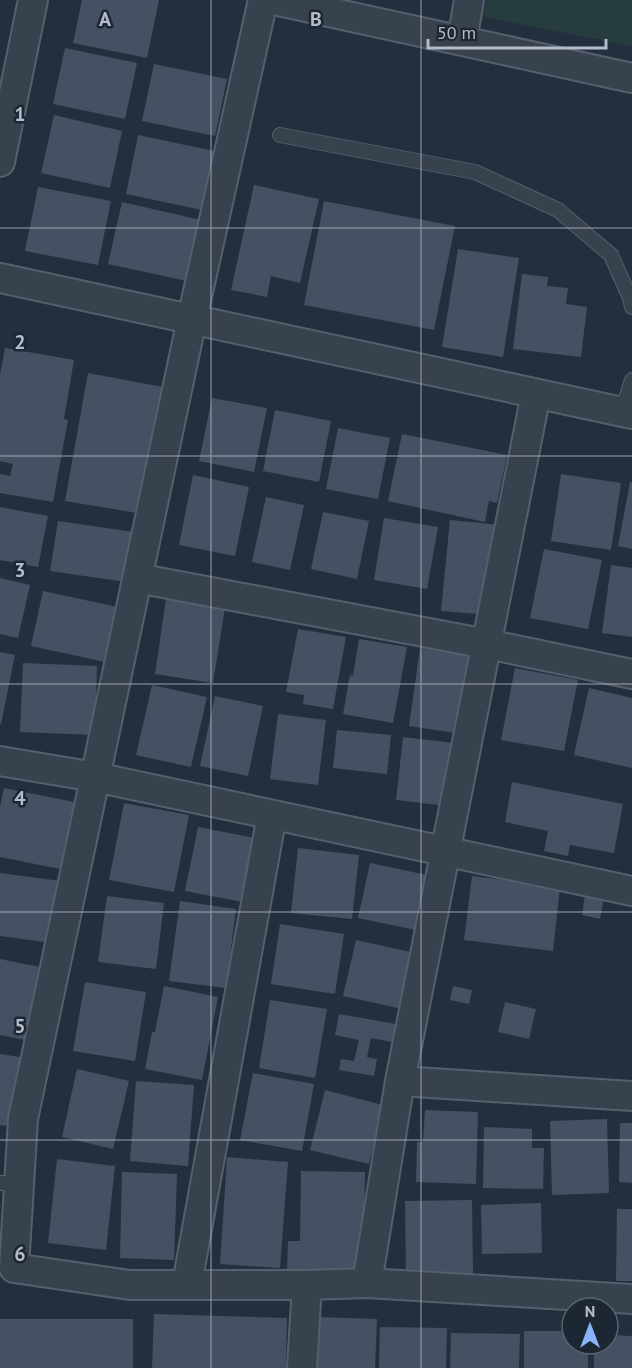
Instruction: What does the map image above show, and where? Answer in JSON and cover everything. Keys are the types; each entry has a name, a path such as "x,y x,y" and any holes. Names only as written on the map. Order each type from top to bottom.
{"street":[{"path":"0,162 33,0"},
{"path":"263,0 192,320 10,1183 14,1268 130,1285 367,1283 632,1299"},
{"path":"274,0 632,78"},
{"path":"462,40 469,0"},
{"path":"0,278 627,413"},
{"path":"367,1283 400,1081 536,394"},
{"path":"137,578 487,644 632,674"},
{"path":"0,761 95,777 632,891"},
{"path":"187,1284 272,815"},
{"path":"400,1081 632,1096"},
{"path":"302,1368 307,1285"}],"lane":[{"path":"280,135 475,172 558,210 611,255 632,307"},
{"path":"627,413 632,380"}],"green space":[{"path":"486,0 632,0 632,46 483,17"}],"building":[{"path":"82,0 159,0 147,58 73,43"},
{"path":"65,48 137,63 125,119 53,104"},
{"path":"154,64 227,79 215,136 142,121"},
{"path":"54,115 122,131 110,188 41,173"},
{"path":"138,135 214,151 202,210 126,194"},
{"path":"254,185 319,199 300,283 271,276 267,297 231,290"},
{"path":"38,187 111,201 98,265 25,251"},
{"path":"324,201 455,226 434,330 304,305"},
{"path":"122,202 201,220 187,281 108,264"},
{"path":"458,249 519,258 503,357 442,347"},
{"path":"522,274 548,277 547,286 568,288 566,304 587,307 581,357 513,349"},
{"path":"5,348 74,360 64,419 68,420 53,502 0,493 0,474 10,476 13,464 0,461 0,375"},
{"path":"88,373 163,387 151,451 143,514 65,501"},
{"path":"212,398 267,408 254,472 199,461"},
{"path":"275,410 331,421 319,482 263,471"},
{"path":"338,428 390,438 378,499 326,489"},
{"path":"402,434 507,455 497,503 489,501 485,522 388,501"},
{"path":"561,474 621,483 611,550 551,541"},
{"path":"193,475 249,487 235,556 179,545"},
{"path":"630,482 632,482 632,549 618,546"},
{"path":"266,497 304,505 290,570 252,562"},
{"path":"0,507 48,516 38,567 0,560"},
{"path":"323,512 369,521 357,579 311,569"},
{"path":"384,518 438,527 427,589 374,580"},
{"path":"450,520 511,526 491,615 441,611"},
{"path":"58,521 134,532 126,582 50,571"},
{"path":"544,549 602,560 588,629 530,618"},
{"path":"611,565 632,568 632,637 602,633"},
{"path":"0,578 30,585 18,638 0,634"},
{"path":"43,591 122,608 110,663 31,646"},
{"path":"166,599 225,608 213,683 155,674"},
{"path":"298,629 346,637 333,709 303,704 304,695 286,692"},
{"path":"359,639 407,647 393,723 343,714 350,675 353,676"},
{"path":"420,648 473,656 462,734 409,726"},
{"path":"0,652 15,655 1,724 0,724"},
{"path":"23,663 97,666 95,735 20,732"},
{"path":"515,668 578,680 564,751 501,740"},
{"path":"152,685 207,697 191,767 136,755"},
{"path":"589,688 632,698 632,768 574,755"},
{"path":"215,696 263,706 248,776 200,766"},
{"path":"278,714 326,720 318,785 270,779"},
{"path":"337,730 391,735 387,774 333,768"},
{"path":"403,737 454,743 447,806 396,800"},
{"path":"512,782 623,804 614,853 570,845 568,856 544,851 548,831 505,822"},
{"path":"4,788 74,802 60,869 0,857 0,807"},
{"path":"124,803 189,815 174,892 109,880"},
{"path":"198,827 260,839 248,903 185,891"},
{"path":"298,848 359,855 352,919 291,913"},
{"path":"370,863 427,875 416,930 358,918"},
{"path":"0,873 61,881 52,943 0,936"},
{"path":"472,876 560,887 553,951 464,940"},
{"path":"585,895 604,898 600,919 582,915"},
{"path":"107,896 164,903 156,969 98,962"},
{"path":"180,901 236,909 226,988 169,981"},
{"path":"280,924 344,934 335,994 271,984"},
{"path":"356,940 420,954 407,1010 343,996"},
{"path":"0,959 45,968 30,1041 0,1035"},
{"path":"85,982 146,992 135,1061 73,1051"},
{"path":"164,986 218,997 202,1080 145,1069"},
{"path":"453,986 472,990 469,1004 450,1000"},
{"path":"270,1000 327,1009 315,1078 259,1068"},
{"path":"505,1002 536,1009 529,1039 498,1032"},
{"path":"339,1014 396,1024 392,1042 371,1038 367,1057 377,1059 374,1076 339,1070 341,1059 354,1061 359,1040 335,1035"},
{"path":"0,1054 26,1058 14,1127 0,1125"},
{"path":"77,1069 129,1081 113,1149 62,1137"},
{"path":"253,1073 314,1084 302,1151 240,1140"},
{"path":"136,1081 194,1085 188,1166 130,1161"},
{"path":"325,1090 383,1105 369,1164 310,1150"},
{"path":"425,1110 478,1112 476,1184 416,1182 417,1142 423,1142"},
{"path":"607,1119 609,1193 552,1195 550,1121"},
{"path":"620,1123 632,1123 632,1183 619,1182"},
{"path":"484,1127 532,1129 532,1148 544,1148 543,1189 483,1188"},
{"path":"227,1157 288,1162 280,1268 220,1264"},
{"path":"57,1159 115,1166 106,1250 48,1243"},
{"path":"301,1171 365,1172 363,1273 287,1271 288,1241 300,1241"},
{"path":"122,1172 177,1174 174,1260 120,1258"},
{"path":"472,1200 473,1274 406,1275 405,1201"},
{"path":"541,1203 542,1253 482,1254 481,1205"},
{"path":"617,1209 632,1209 632,1281 616,1281"},
{"path":"154,1314 287,1318 286,1368 152,1368"},
{"path":"315,1317 377,1319 375,1368 313,1368"},
{"path":"0,1319 133,1319 133,1368 0,1368"},
{"path":"380,1327 447,1328 446,1368 379,1368"},
{"path":"524,1331 560,1331 560,1356 588,1356 588,1368 524,1368"},
{"path":"451,1333 520,1334 519,1368 450,1368"},
{"path":"620,1336 632,1336 632,1368 594,1368 594,1356 620,1356"}]}
